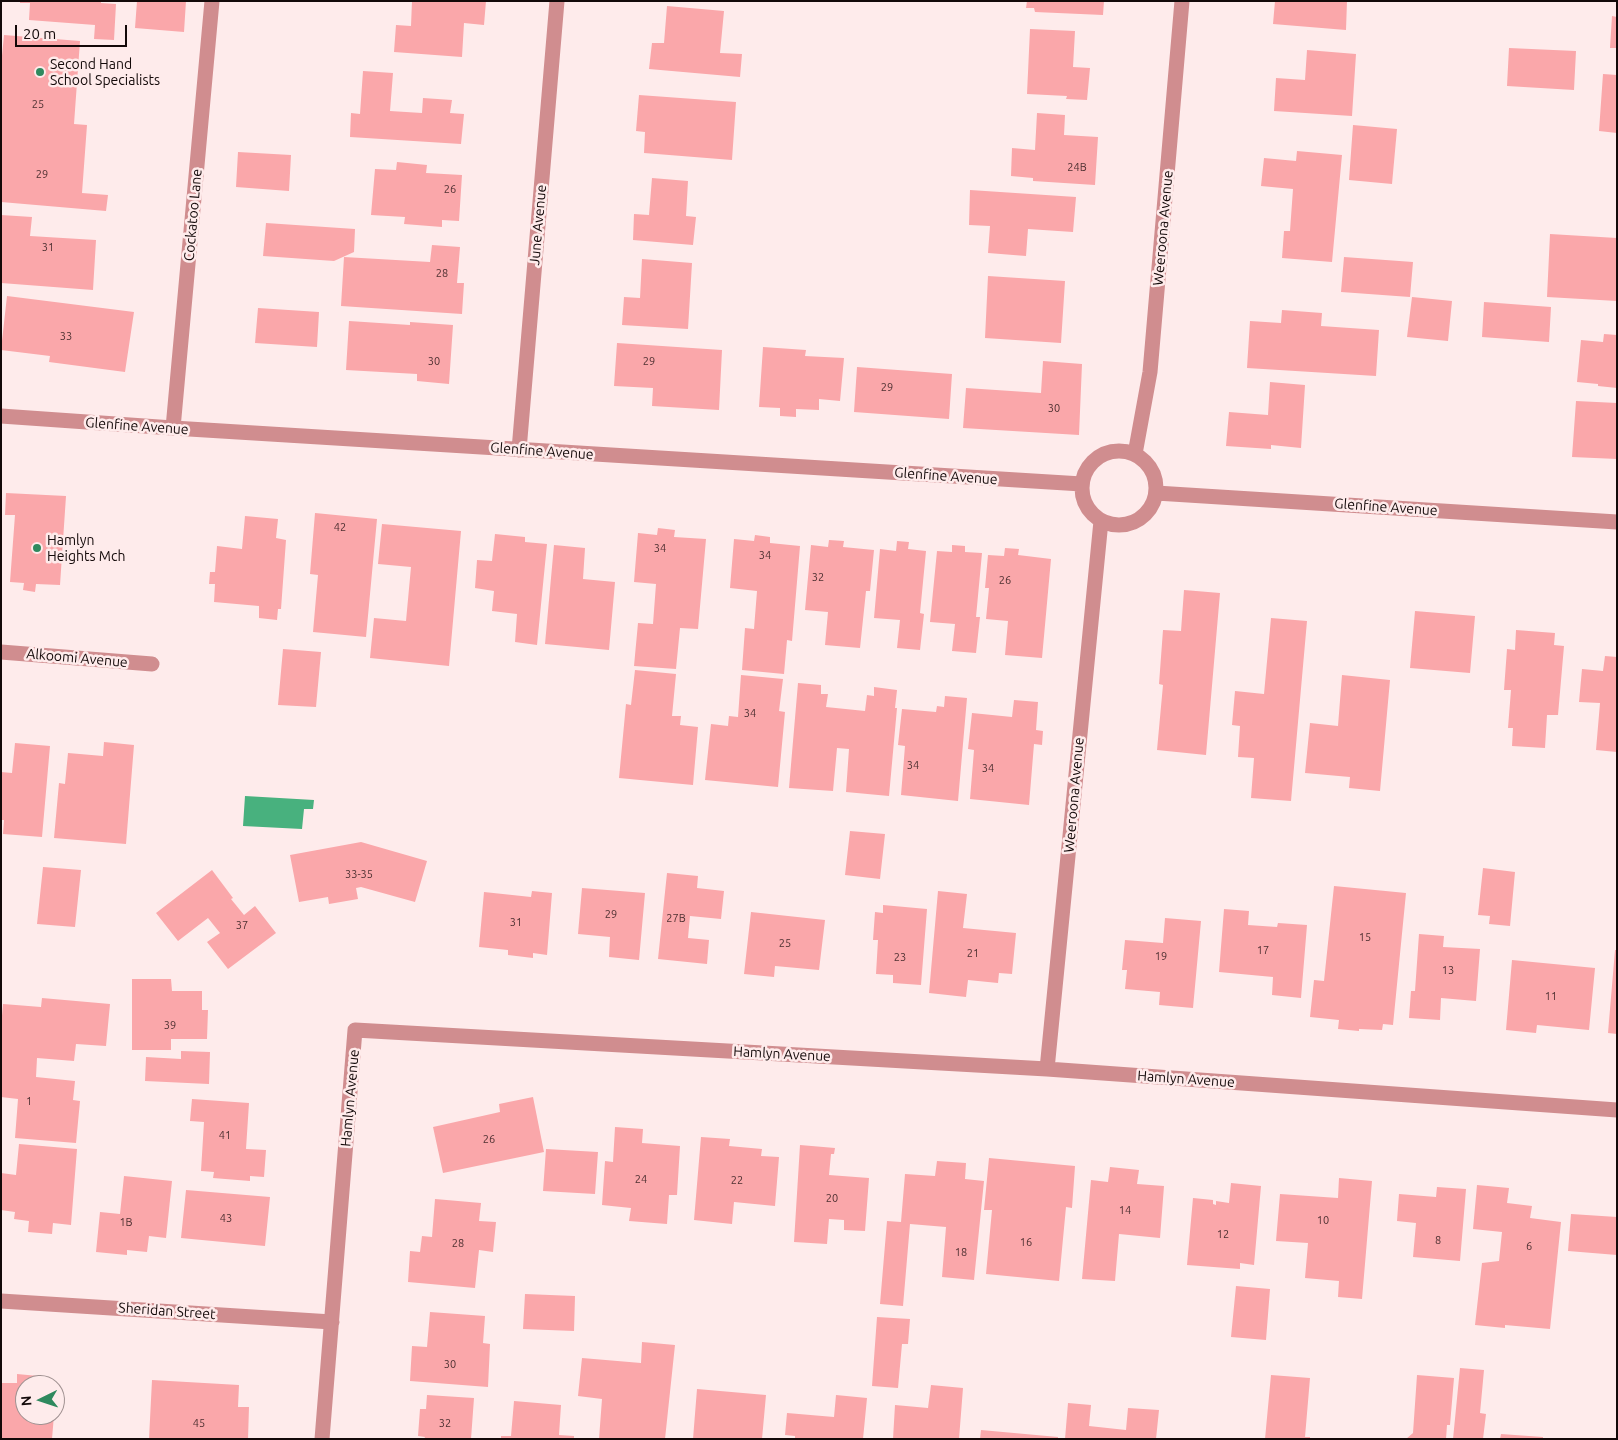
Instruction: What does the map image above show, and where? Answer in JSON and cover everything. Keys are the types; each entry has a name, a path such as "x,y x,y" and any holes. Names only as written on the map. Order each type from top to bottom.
{"street":[{"name":"Cockatoo Lane","path":"173,428 212,1"},
{"name":"June Avenue","path":"519,450 557,1"},
{"name":"Weeroona Avenue","path":"1135,454 1150,372 1182,1"},
{"name":"Glenfine Avenue","path":"1,416 1082,484"},
{"path":"1124,450 1135,454 1145,461 1152,470 1156,481 1156,493 1153,505 1136,522 1125,525 1112,525 1093,514 1083,495 1082,484 1088,468 1101,455 1112,451 1124,450"},
{"name":"Glenfine Avenue","path":"1156,493 1617,522"},
{"name":"Weeroona Avenue","path":"1048,1069 1101,520"},
{"name":"Alkoomi Avenue","path":"1,652 152,664"},
{"name":"Hamlyn Avenue","path":"322,1439 355,1030 1048,1069 1617,1110"},
{"name":"Sheridan Street","path":"1,1300 332,1322"}],"shaded area":[{"path":"245,796 314,800 313,809 304,809 302,829 243,826"}],"building":[{"path":"20,1 101,1 101,3 116,4 114,40 94,39 95,25 29,20 30,3 20,3"},
{"path":"137,1 186,1 184,32 135,28"},
{"path":"412,1 486,1 484,25 464,23 462,57 394,52 396,25 411,26"},
{"path":"1027,1 1104,1 1103,15 1035,12 1034,8 1026,8"},
{"path":"1275,1 1347,1 1346,30 1273,24"},
{"path":"667,6 724,11 720,53 742,54 740,77 649,69 652,43 664,43"},
{"path":"1612,16 1617,17 1617,48 1610,48"},
{"path":"1030,29 1075,31 1073,67 1090,68 1087,100 1066,99 1067,96 1027,94"},
{"path":"4,35 80,41 74,124 87,125 82,193 108,195 106,211 1,202 1,66"},
{"path":"1509,48 1576,51 1574,90 1507,86"},
{"path":"1307,50 1356,54 1352,116 1274,111 1276,78 1305,80"},
{"path":"363,71 393,73 390,111 422,113 423,98 452,100 450,113 464,114 461,144 350,137 351,113 360,114"},
{"path":"1603,74 1617,75 1617,133 1599,131"},
{"path":"639,95 736,102 732,160 644,153 645,132 636,131"},
{"path":"1037,113 1065,115 1064,135 1098,137 1095,185 1033,181 1033,178 1011,176 1012,148 1035,150"},
{"path":"1353,125 1397,129 1392,184 1349,180"},
{"path":"1297,151 1342,155 1332,262 1282,258 1284,231 1290,231 1293,189 1261,186 1264,158 1296,161"},
{"path":"238,152 291,155 289,191 236,187"},
{"path":"397,162 427,165 426,173 462,175 459,221 442,220 442,227 404,224 405,217 371,215 375,169 396,170"},
{"path":"652,178 688,181 686,216 696,217 693,245 633,240 634,214 649,215"},
{"path":"970,190 1076,197 1073,232 1028,229 1026,256 988,253 990,226 969,225"},
{"path":"1,215 32,217 30,236 96,240 93,290 1,283"},
{"path":"266,223 355,229 354,252 334,261 263,256"},
{"path":"1550,234 1617,238 1617,301 1547,297"},
{"path":"432,245 460,247 457,283 464,283 462,314 341,306 344,257 430,262"},
{"path":"1344,257 1413,262 1410,297 1341,292"},
{"path":"642,259 692,263 688,329 622,325 624,297 640,298"},
{"path":"988,276 1065,281 1061,343 985,338"},
{"path":"7,296 134,312 125,372 49,362 50,356 1,350"},
{"path":"1412,297 1452,301 1448,341 1407,337"},
{"path":"1484,302 1551,307 1549,342 1482,337"},
{"path":"258,308 319,312 317,347 255,343"},
{"path":"1282,310 1322,313 1321,326 1379,330 1376,376 1247,368 1250,321 1281,323"},
{"path":"349,321 410,325 410,322 453,325 449,384 417,381 417,374 346,370"},
{"path":"1604,334 1617,335 1617,388 1577,382 1581,340 1603,342"},
{"path":"617,343 722,350 719,410 652,406 653,388 614,386"},
{"path":"763,347 806,350 805,356 844,358 840,401 819,399 819,410 796,409 796,417 780,416 780,408 759,407"},
{"path":"1043,361 1082,364 1079,435 963,428 966,388 1041,393"},
{"path":"857,367 952,374 949,419 854,412"},
{"path":"1270,382 1305,385 1301,448 1271,445 1271,449 1226,446 1229,412 1268,415"},
{"path":"1576,401 1617,403 1617,459 1572,457"},
{"name":"Hamlyn Heights Mch","path":"6,493 66,496 60,585 36,584 35,592 23,590 24,583 10,582 15,515 5,515"},
{"path":"315,513 377,519 366,637 313,632 318,575 310,574"},
{"path":"245,516 278,519 276,538 286,540 281,609 278,609 277,620 259,618 259,606 214,602 215,584 209,584 210,572 215,572 217,546 242,549"},
{"path":"382,524 461,531 449,666 370,658 374,618 406,621 411,567 378,564"},
{"path":"658,528 675,530 674,537 706,539 698,629 680,628 676,669 634,666 638,623 653,624 656,584 634,582 638,533 657,535"},
{"path":"495,534 525,537 525,542 547,544 537,645 515,642 517,614 492,611 494,591 475,588 477,560 492,561"},
{"path":"755,535 770,537 770,543 800,546 792,641 787,640 784,674 742,670 745,628 754,629 757,591 730,588 734,539 754,541"},
{"path":"829,540 844,541 843,547 874,550 870,591 866,591 860,648 825,645 828,612 805,610 811,545 828,547"},
{"path":"897,541 909,542 908,549 926,551 920,613 924,614 920,650 897,648 900,620 874,618 880,549 896,551"},
{"path":"554,545 585,548 583,579 615,582 609,650 545,644"},
{"path":"952,545 965,546 965,552 982,553 976,617 980,617 976,653 952,651 955,624 930,622 937,551 952,552"},
{"path":"1005,548 1019,549 1018,555 1051,559 1042,658 1005,655 1008,621 986,619 989,588 985,588 988,555 1004,556"},
{"path":"1184,590 1220,593 1206,755 1157,750 1163,685 1159,684 1163,630 1181,631"},
{"path":"1415,611 1475,616 1470,673 1410,668"},
{"path":"1271,618 1307,621 1291,801 1251,798 1254,758 1238,757 1240,726 1232,725 1235,691 1264,694"},
{"path":"1516,630 1555,633 1554,645 1564,646 1558,715 1547,715 1545,748 1512,746 1513,728 1508,728 1511,690 1504,690 1507,649 1515,650"},
{"path":"283,649 321,652 316,707 278,705"},
{"path":"1605,656 1617,657 1617,752 1596,750 1600,703 1579,702 1582,669 1603,671"},
{"path":"635,670 676,674 672,716 681,716 680,725 698,727 693,785 619,778 626,704 631,705"},
{"path":"741,675 783,679 779,711 785,712 778,787 705,780 711,724 728,726 729,716 738,717"},
{"path":"1342,675 1390,680 1380,791 1349,788 1350,777 1305,773 1310,723 1338,726"},
{"path":"798,683 821,685 821,694 828,694 826,707 865,711 867,695 874,696 874,687 897,690 889,796 846,792 849,749 837,748 833,791 789,788"},
{"path":"945,696 967,698 958,801 901,795 905,746 898,745 902,709 936,712 937,706 944,707"},
{"path":"1014,700 1038,702 1036,730 1043,731 1042,745 1034,744 1029,805 970,799 974,750 968,749 972,713 1012,717"},
{"path":"104,742 134,745 126,844 54,838 59,783 65,784 68,753 103,756"},
{"path":"15,743 50,746 42,837 3,834 4,820 1,820 1,772 12,773"},
{"path":"850,831 885,834 880,879 845,875"},
{"path":"361,842 427,861 415,902 361,887 356,888 358,899 329,904 328,897 299,902 290,855"},
{"path":"43,867 81,870 75,927 37,924"},
{"path":"1483,868 1515,872 1510,926 1489,924 1490,916 1478,915"},
{"path":"212,870 244,915 255,906 276,933 228,969 207,942 220,933 208,918 178,941 156,913"},
{"path":"667,873 698,876 697,888 724,891 721,919 690,916 688,938 709,940 707,964 658,959"},
{"path":"1334,886 1406,893 1393,1025 1383,1024 1382,1030 1359,1029 1359,1031 1338,1029 1339,1020 1310,1017 1314,980 1324,981"},
{"path":"582,888 645,893 639,960 609,957 610,937 578,934"},
{"path":"532,891 552,893 547,955 533,953 533,958 508,955 508,950 479,947 484,892 531,897"},
{"path":"938,891 967,894 963,928 1016,933 1012,974 999,973 998,983 968,980 966,997 929,993"},
{"path":"883,905 927,909 921,985 893,983 893,975 876,974 878,940 873,940 875,912 883,913"},
{"path":"1224,909 1249,911 1248,925 1277,927 1278,923 1307,925 1301,998 1272,995 1273,977 1219,972"},
{"path":"751,912 825,920 819,970 775,966 774,977 744,974"},
{"path":"1165,918 1201,921 1193,1008 1159,1005 1160,992 1125,989 1127,970 1122,970 1125,940 1163,943"},
{"path":"1419,934 1444,936 1443,947 1480,949 1476,1001 1441,998 1440,1020 1409,1018 1411,991 1415,991"},
{"path":"1615,950 1617,950 1617,1034 1608,1033"},
{"path":"1512,960 1595,968 1589,1030 1537,1025 1536,1033 1506,1030"},
{"path":"132,979 171,979 172,991 202,991 202,1010 208,1010 207,1039 171,1039 171,1050 132,1050"},
{"path":"42,998 110,1004 106,1046 76,1044 74,1061 37,1058 36,1077 75,1081 73,1100 80,1101 76,1143 15,1138 18,1099 1,1097 1,1027 3,1004 41,1007"},
{"path":"181,1051 210,1052 209,1084 145,1081 146,1057 181,1059"},
{"path":"533,1097 544,1152 443,1173 433,1127 500,1112 499,1104"},
{"path":"192,1099 249,1103 246,1149 266,1150 264,1177 250,1176 250,1181 213,1178 214,1172 201,1171 204,1122 190,1121"},
{"path":"615,1127 643,1129 642,1143 680,1146 677,1195 669,1195 667,1224 629,1221 631,1208 602,1205 605,1161 613,1162"},
{"path":"701,1137 730,1139 729,1146 762,1149 761,1156 779,1157 775,1206 734,1202 732,1224 694,1220"},
{"path":"19,1144 77,1149 71,1225 53,1223 52,1234 28,1232 29,1221 14,1219 15,1212 1,1210 1,1173 16,1175"},
{"path":"800,1145 835,1148 834,1154 831,1154 829,1175 869,1178 865,1231 844,1230 844,1220 829,1219 827,1244 794,1242"},
{"path":"546,1149 598,1152 595,1194 543,1191"},
{"path":"989,1158 1075,1166 1072,1208 1066,1207 1059,1281 986,1274 992,1210 984,1210"},
{"path":"937,1161 966,1163 965,1179 984,1181 974,1280 942,1277 946,1227 910,1224 903,1306 880,1304 887,1221 901,1222 905,1174 935,1176"},
{"path":"1110,1167 1139,1170 1137,1184 1164,1186 1160,1238 1119,1234 1115,1281 1082,1279 1091,1180 1108,1182"},
{"path":"124,1176 172,1181 166,1238 149,1236 147,1252 127,1250 127,1255 96,1252 100,1212 120,1214"},
{"path":"1339,1178 1372,1181 1362,1299 1338,1297 1339,1281 1305,1278 1308,1243 1276,1241 1280,1194 1338,1198"},
{"path":"1231,1183 1261,1186 1254,1265 1240,1263 1240,1269 1187,1265 1193,1198 1213,1200 1213,1204 1216,1205 1216,1201 1229,1203"},
{"path":"1477,1185 1509,1188 1507,1203 1532,1206 1530,1218 1561,1222 1550,1329 1505,1325 1505,1328 1475,1325 1482,1263 1499,1261 1502,1232 1473,1229"},
{"path":"1437,1187 1466,1189 1460,1261 1413,1257 1416,1223 1397,1221 1399,1194 1436,1197"},
{"path":"186,1190 270,1197 265,1246 181,1238"},
{"path":"435,1199 481,1203 479,1221 496,1222 493,1252 479,1250 475,1288 408,1282 410,1251 420,1252 422,1236 432,1237"},
{"path":"1571,1214 1617,1217 1617,1255 1568,1251"},
{"path":"1236,1286 1270,1289 1266,1340 1231,1337"},
{"path":"525,1294 575,1296 574,1331 523,1329"},
{"path":"430,1312 485,1316 483,1343 490,1344 488,1387 410,1381 412,1346 427,1347"},
{"path":"877,1317 910,1319 908,1344 902,1344 898,1388 872,1386"},
{"path":"642,1342 675,1345 665,1439 599,1439 602,1399 578,1396 582,1358 641,1363"},
{"path":"1460,1368 1484,1370 1480,1413 1486,1414 1483,1439 1453,1439"},
{"path":"1271,1375 1310,1378 1305,1437 1310,1437 1310,1439 1265,1439"},
{"path":"1417,1375 1454,1378 1450,1425 1447,1425 1446,1439 1406,1439 1413,1433"},
{"path":"152,1380 239,1385 238,1407 249,1407 248,1439 149,1439"},
{"path":"1,1383 15,1383 15,1425 53,1425 52,1439 1,1439"},
{"path":"931,1385 963,1388 959,1439 893,1439 895,1405 928,1408"},
{"path":"697,1389 766,1395 762,1439 693,1439"},
{"path":"427,1395 474,1398 471,1439 424,1439 425,1437 418,1436 420,1409 426,1409"},
{"path":"836,1395 867,1398 863,1439 795,1439 795,1436 785,1435 787,1413 834,1417"},
{"path":"514,1401 561,1405 559,1435 574,1436 574,1439 501,1439 501,1436 511,1436"},
{"path":"1068,1403 1091,1405 1089,1426 1126,1430 1128,1408 1159,1410 1156,1439 1065,1439"},
{"path":"981,1430 1058,1437 1058,1439 980,1439"},
{"path":"1501,1434 1543,1437 1543,1439 1500,1439"}],"place":[{"name":"Second Hand School Specialists","path":"40,72"},
{"name":"Hamlyn Heights Mch","path":"37,548"}]}
